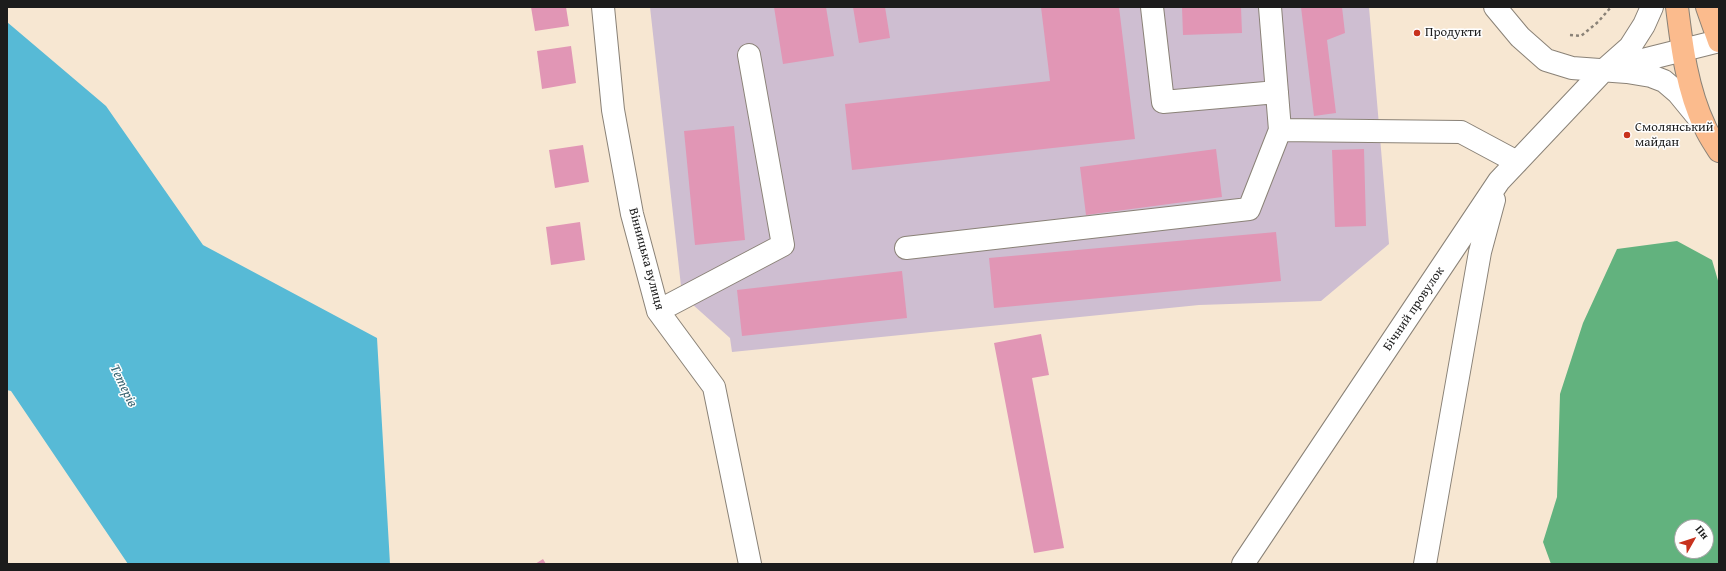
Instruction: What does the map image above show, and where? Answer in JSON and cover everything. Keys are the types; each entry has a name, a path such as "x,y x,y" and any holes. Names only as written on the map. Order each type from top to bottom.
{"main road":[{"path":"1678,7 1682,49 1690,84 1705,127 1719,151"},
{"path":"1707,7 1719,41"}],"street":[{"name":"Вінницька вулиця","path":"603,7 613,110 632,214 658,311 714,387 750,564"},
{"path":"1152,7 1163,102 1277,92"},
{"path":"906,248 1249,209 1280,130 1270,7"},
{"path":"1495,7 1520,37 1546,60 1572,68 1604,70 1651,76 1664,81 1678,92 1705,127"},
{"path":"1604,70 1630,47 1644,25 1652,7"},
{"path":"1604,70 1682,49 1719,41"},
{"path":"658,311 783,245 750,55"},
{"name":"Бічний провулок","path":"1243,564 1499,181 1604,70"},
{"path":"1280,130 1461,132 1516,162"},
{"path":"1425,564 1480,252 1499,181"}],"path":[{"path":"1570,35 1581,36 1598,22 1611,7"}],"shaded area":[{"path":"650,7 1369,7 1389,244 1321,301 1199,305 732,352 730,338 682,295"}],"green space":[{"path":"1677,241 1712,260 1719,284 1719,564 1551,564 1543,542 1557,497 1560,394 1583,323 1617,249"}],"water":[{"name":"Тетерів","path":"7,22 106,106 203,245 377,338 390,564 128,564 11,391 7,390"}],"building":[{"path":"531,7 566,7 569,26 535,31"},
{"path":"774,7 826,7 834,56 783,64"},
{"path":"853,7 885,7 890,38 859,43"},
{"path":"1041,7 1119,7 1135,139 852,170 845,104 1050,81"},
{"path":"1182,7 1241,7 1242,33 1183,35"},
{"path":"1301,7 1342,7 1345,33 1327,40 1336,113 1314,116"},
{"path":"571,46 576,83 542,89 537,51"},
{"path":"734,126 745,240 695,245 684,131"},
{"path":"583,145 589,182 555,188 549,150"},
{"path":"1216,149 1222,197 1086,215 1080,167"},
{"path":"1364,149 1366,226 1335,227 1332,150"},
{"path":"580,222 585,260 551,265 546,227"},
{"path":"1276,232 1281,281 994,308 989,258"},
{"path":"902,271 907,318 742,336 737,290"},
{"path":"1041,334 1049,375 1032,378 1064,548 1034,553 994,343"},
{"path":"543,559 546,564 535,564"}],"place":[{"name":"Продукти","path":"1417,33"},
{"name":"Смолянський майдан","path":"1627,135"}]}
